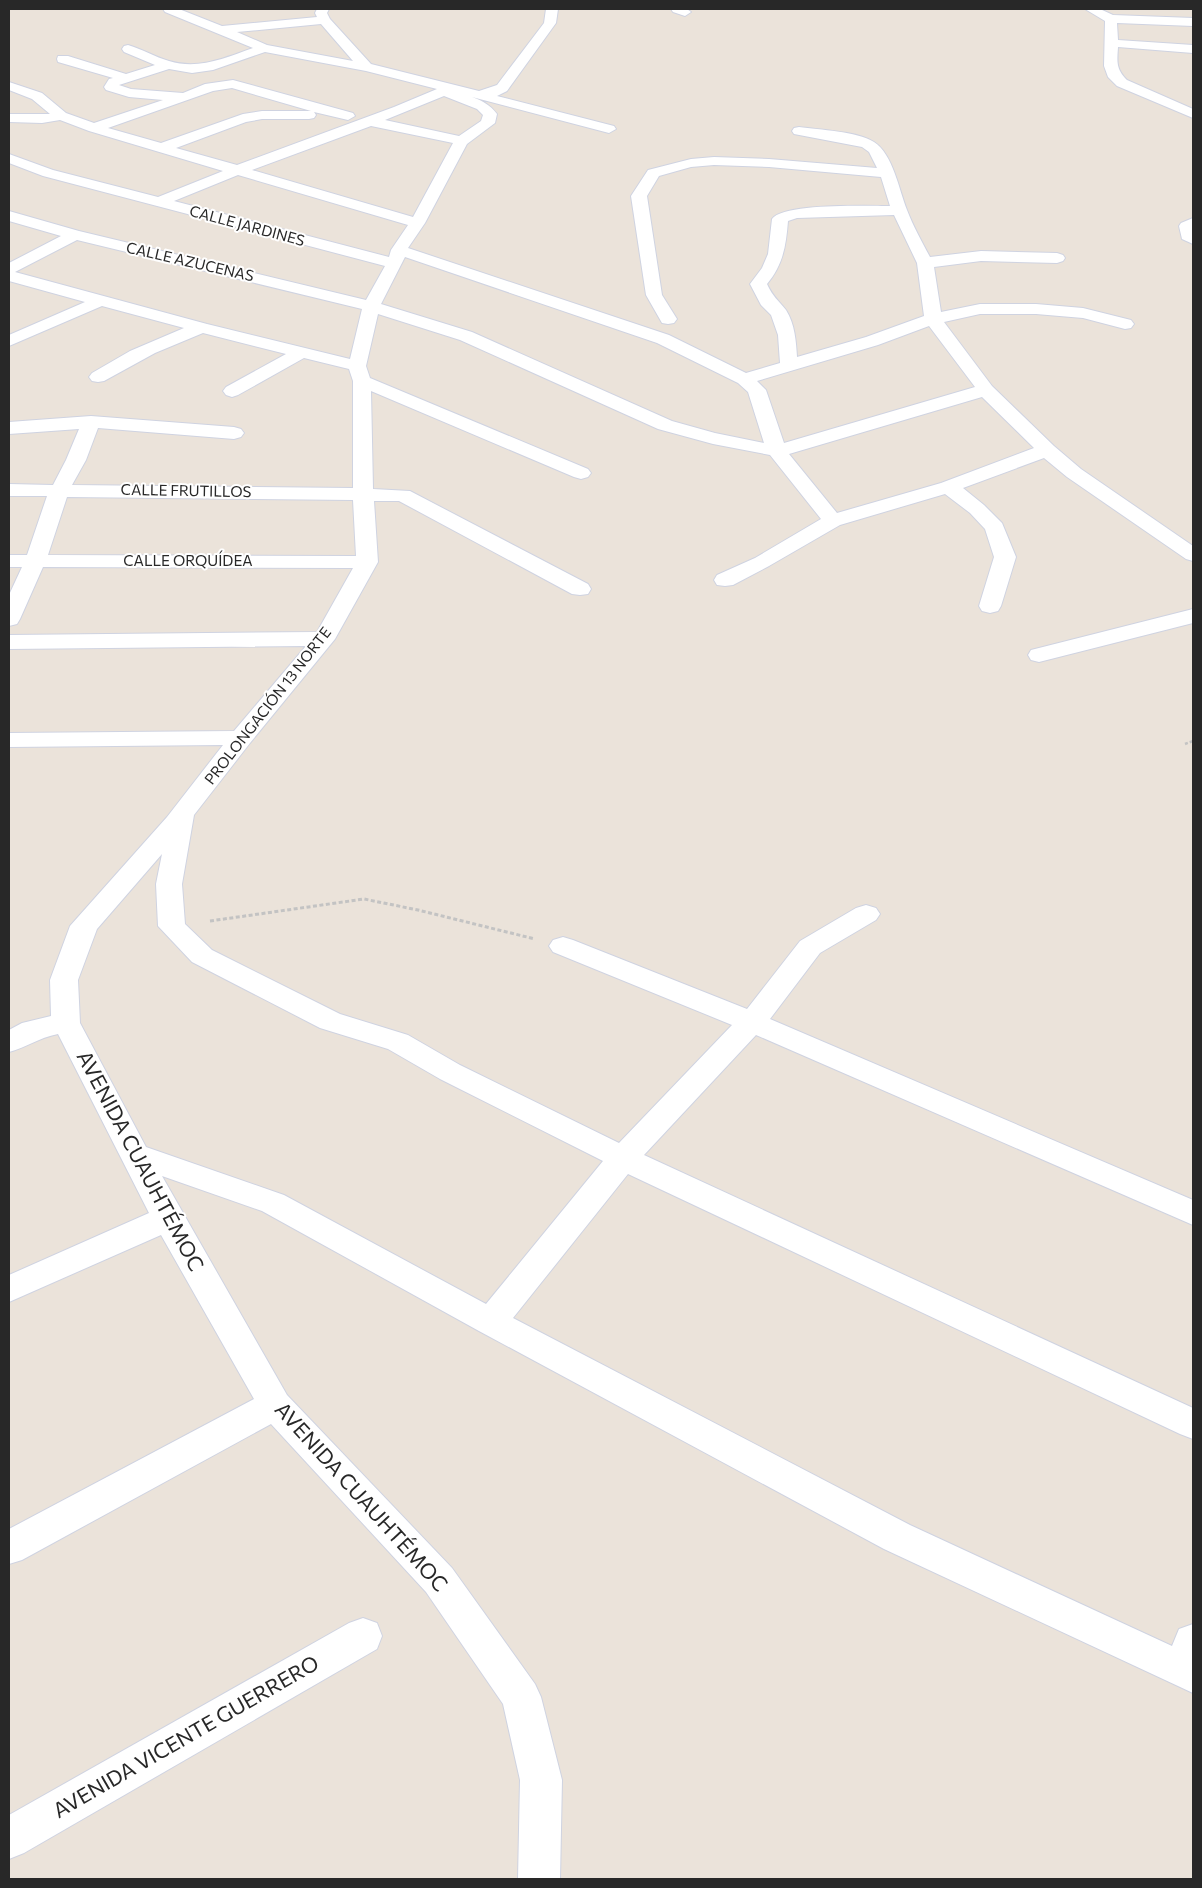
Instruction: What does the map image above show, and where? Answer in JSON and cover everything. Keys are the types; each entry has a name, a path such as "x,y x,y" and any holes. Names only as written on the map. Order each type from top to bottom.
{"street":[{"path":"169,9 264,48 366,67 609,129"},
{"path":"479,95 488,94 502,88 550,23 552,9"},
{"path":"1091,9 1111,19 1191,19"},
{"path":"219,30 323,14 366,67"},
{"path":"1111,19 1112,44 1110,66 1112,74 1122,83 1193,114"},
{"path":"1112,44 1193,50"},
{"path":"128,49 180,68 206,68 264,48"},
{"path":"63,59 126,78"},
{"path":"169,65 114,82 111,87 129,93 184,97"},
{"path":"94,128 130,117 210,87 233,84 321,110 461,141"},
{"path":"9,86 37,96 60,116 94,128 418,223"},
{"path":"159,202 239,169 371,122 443,87"},
{"path":"367,562 360,374 371,306 397,257 418,223 461,141 488,123 490,114 482,106 443,87"},
{"path":"162,148 243,118 262,115 348,116"},
{"path":"9,118 42,119 60,116"},
{"path":"130,117 149,122"},
{"path":"178,130 197,135"},
{"path":"799,131 867,144 875,150 887,174 899,210 925,263 933,319 986,390 1047,450 1074,472 1193,555"},
{"name":"CALLE JARDINES","path":"9,158 48,173 201,214 397,257 663,339 744,379"},
{"path":"668,319 654,295 639,196 653,173 691,163 714,162 769,163 887,174"},
{"path":"790,366 787,335 779,313 767,301 758,284 770,272 776,260 780,219 795,212 899,210"},
{"name":"CALLE AZUCENAS","path":"9,216 75,235 371,306 466,336 665,425 713,438 777,451"},
{"path":"1193,223 1187,226 1188,236 1193,239"},
{"path":"9,269 75,235"},
{"path":"925,263 982,256 1057,258"},
{"path":"9,276 301,353 360,374 581,473"},
{"path":"9,341 100,301"},
{"path":"744,379 872,341 933,319 980,309 1084,313 1125,324"},
{"path":"98,377 128,357 160,342 202,328"},
{"path":"232,391 301,353"},
{"path":"744,379 757,390 777,451 833,520"},
{"path":"777,451 986,390"},
{"path":"9,619 35,561 60,489 76,460 91,422"},
{"path":"9,428 91,422 234,433"},
{"path":"725,580 762,562 833,520 948,487 1047,450"},
{"path":"948,487 977,509 996,527 1005,557 990,606"},
{"name":"CALLE FRUTILLOS","path":"9,490 60,489 403,495 580,588"},
{"name":"CALLE ORQUÍDEA","path":"9,561 367,562"},
{"name":"PROLONGACIÓN 13 NORTE","path":"66,1023 64,980 84,926 183,814 241,738 324,640 367,562"},
{"path":"1039,655 1193,616"},
{"path":"9,642 324,640"},
{"path":"9,740 241,738"},
{"path":"183,814 169,884 172,926 202,956 330,1021 398,1042 450,1072 624,1158 1193,1424"},
{"path":"491,1322 624,1158 752,1022 810,947 866,914"},
{"path":"563,946 752,1022 1193,1213"},
{"path":"17,1030 66,1023"},
{"name":"AVENIDA CUAUHTÉMOC","path":"66,1023 168,1218 276,1405 439,1580 521,1697 541,1780 539,1879"},
{"path":"134,1155 273,1203 491,1322 897,1537 1190,1662"},
{"path":"9,1289 168,1218"},
{"path":"9,1548 276,1405"},
{"name":"AVENIDA VICENTE GUERRERO","path":"9,1838 363,1636"}],"path":[{"path":"1184,744 1193,741"},
{"path":"172,926 364,899 418,910 563,946"}]}
